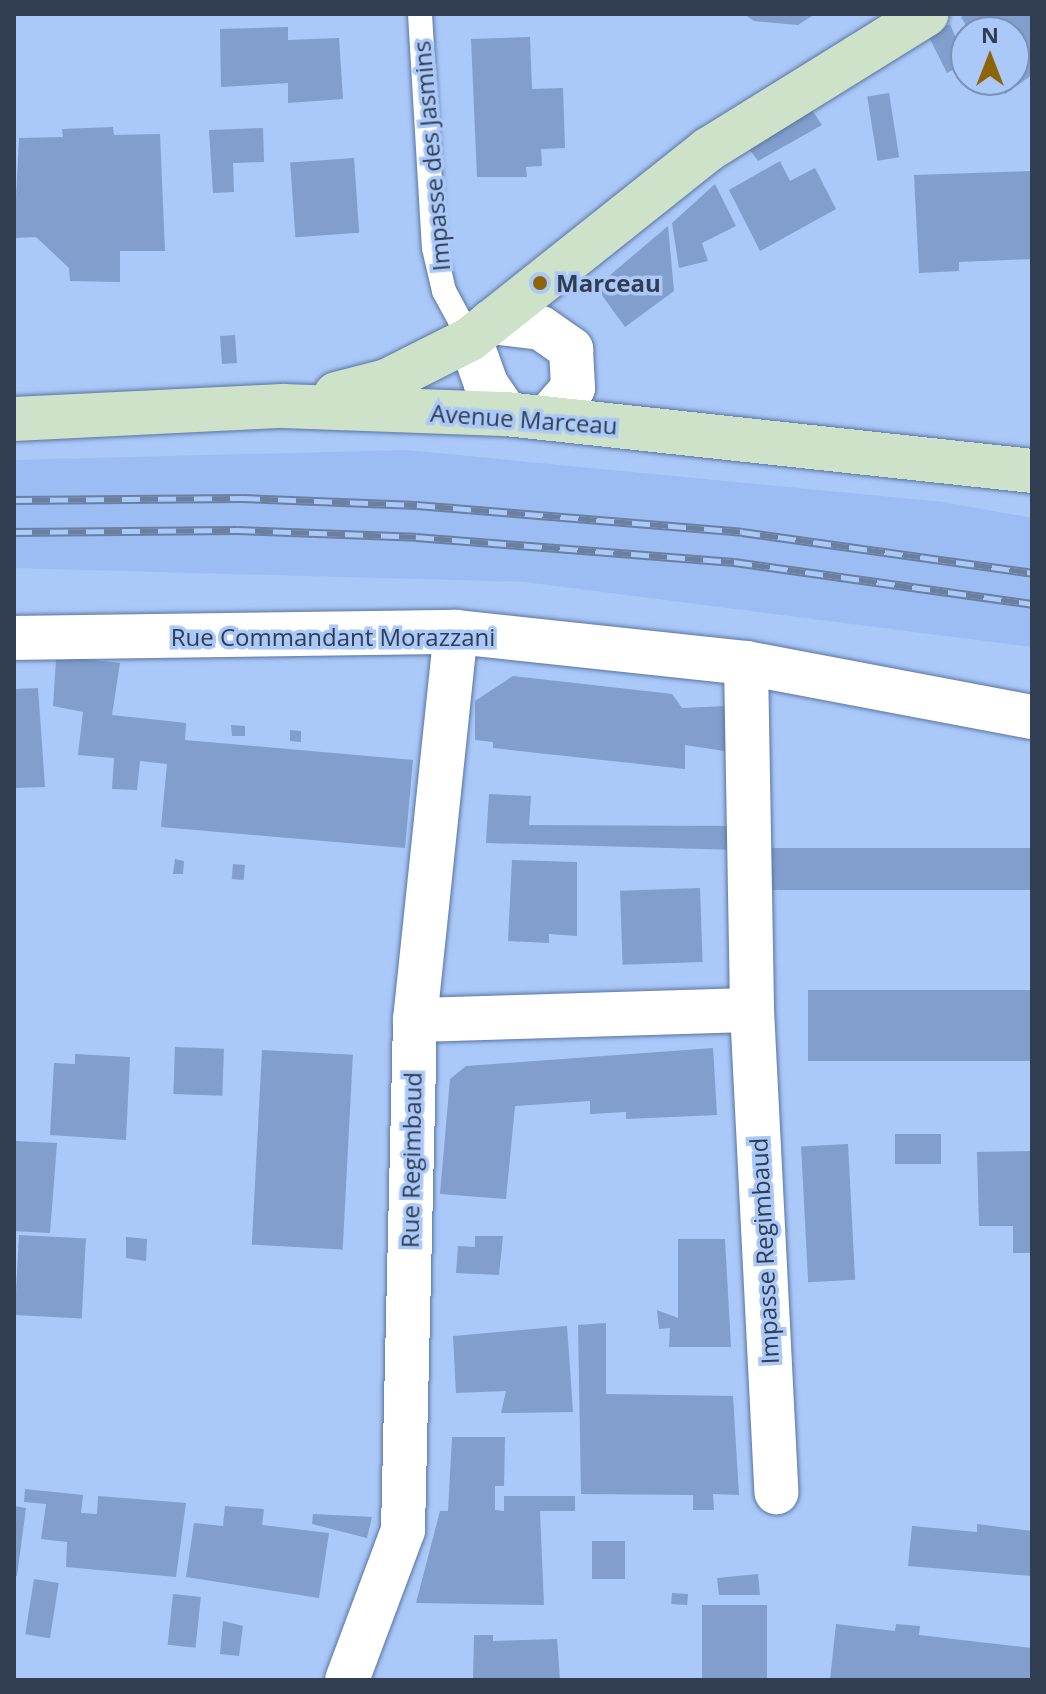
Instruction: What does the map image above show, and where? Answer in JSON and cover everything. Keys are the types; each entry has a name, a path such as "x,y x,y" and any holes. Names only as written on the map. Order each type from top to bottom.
{"street":[{"path":"283,406 387,381 480,330 709,149 927,14"},
{"path":"541,328 571,349 573,388 527,416 486,384 480,330 541,328"},
{"name":"Avenue Marceau","path":"14,419 283,406 527,416 1032,471"},
{"name":"Rue Commandant Morazzani","path":"14,638 456,632 746,663 1032,717"},
{"name":"Rue Regimbaud","path":"347,1680 403,1530 415,1020 456,632"},
{"name":"Impasse Regimbaud","path":"746,663 752,1010 776,1492"},
{"path":"415,1020 752,1010"}],"lane":[{"name":"Impasse des Jasmins","path":"420,14 434,248 444,291 480,330"}],"shaded area":[{"path":"406,450 943,502 1032,518 1032,647 525,582 14,568 14,460"}],"building":[{"path":"744,14 815,14 798,25 754,21"},
{"path":"1032,14 1032,75 1030,76 1030,16 963,16"},
{"path":"950,24 950,71 947,73 929,37"},
{"path":"288,27 288,40 339,38 343,99 288,103 288,83 221,87 220,29"},
{"path":"530,37 532,89 563,88 565,148 541,149 542,166 526,167 527,177 477,177 471,39"},
{"path":"889,93 899,157 877,161 867,96"},
{"path":"812,110 822,125 758,161 749,149"},
{"path":"113,127 114,135 160,134 165,251 120,251 120,282 70,281 69,268 36,237 14,238 19,138 63,137 62,129"},
{"path":"263,128 264,162 233,163 234,192 213,193 209,130"},
{"path":"354,158 359,233 295,237 290,162"},
{"path":"780,161 790,181 815,168 836,209 760,251 729,190"},
{"path":"1032,171 1032,259 959,262 959,271 919,273 914,175"},
{"path":"715,184 736,226 702,243 708,261 679,268 672,223"},
{"path":"668,226 674,291 625,327 596,287"},
{"path":"235,335 237,363 222,364 220,336"},
{"path":"56,660 120,663 112,715 186,723 185,740 413,760 405,848 161,827 167,764 140,761 137,790 112,789 114,758 78,755 83,712 53,706"},
{"path":"513,676 672,694 682,708 727,706 731,752 685,745 685,769 493,748 493,742 475,740 475,701"},
{"path":"38,688 45,787 14,788 14,689"},
{"path":"231,725 245,726 245,736 232,736"},
{"path":"290,730 301,731 301,742 290,741"},
{"path":"489,794 531,796 529,825 737,826 739,850 486,843"},
{"path":"761,848 1032,848 1032,890 761,890"},
{"path":"175,859 184,861 183,874 173,874"},
{"path":"512,860 577,862 577,936 549,934 549,943 508,941"},
{"path":"233,864 245,865 244,880 232,879"},
{"path":"700,888 703,962 623,965 620,891"},
{"path":"808,990 1032,990 1032,1061 808,1061"},
{"path":"175,1047 224,1049 222,1096 173,1094"},
{"path":"713,1048 717,1115 626,1119 626,1112 590,1114 590,1101 515,1106 506,1199 440,1194 450,1079 466,1066"},
{"path":"262,1050 353,1055 343,1249 252,1245"},
{"path":"75,1054 130,1057 126,1140 50,1135 54,1063 75,1064"},
{"path":"895,1134 941,1134 941,1164 895,1164"},
{"path":"14,1141 57,1143 50,1233 14,1231"},
{"path":"848,1144 855,1280 808,1282 801,1146"},
{"path":"1032,1151 1032,1253 1013,1253 1013,1226 979,1226 977,1152"},
{"path":"19,1235 86,1239 82,1318 15,1315"},
{"path":"475,1236 503,1236 499,1275 456,1273 458,1246 475,1247"},
{"path":"126,1237 147,1239 146,1261 126,1258"},
{"path":"678,1239 725,1239 731,1347 669,1347 670,1328 659,1329 657,1310 678,1318"},
{"path":"606,1323 606,1394 733,1396 739,1495 713,1494 714,1510 693,1510 693,1495 581,1494 578,1325"},
{"path":"567,1326 573,1412 501,1413 506,1391 456,1393 453,1336"},
{"path":"452,1437 505,1437 504,1486 495,1486 495,1510 504,1511 504,1496 575,1496 575,1511 540,1511 544,1605 416,1603 440,1511 448,1511"},
{"path":"25,1489 83,1495 81,1513 97,1514 98,1496 186,1503 176,1577 66,1567 67,1542 41,1539 46,1504 24,1502"},
{"path":"14,1506 26,1508 17,1576 14,1576"},
{"path":"225,1506 264,1509 262,1525 329,1533 319,1598 186,1577 194,1523 223,1526"},
{"path":"313,1514 372,1517 367,1538 312,1524"},
{"path":"977,1524 1032,1531 1031,1576 908,1566 912,1526 977,1532"},
{"path":"592,1541 625,1541 625,1579 592,1579"},
{"path":"758,1574 760,1595 719,1595 717,1578"},
{"path":"34,1579 59,1583 50,1638 25,1634"},
{"path":"672,1593 688,1594 687,1605 671,1604"},
{"path":"173,1594 201,1597 196,1648 168,1645"},
{"path":"702,1605 767,1605 767,1680 702,1680"},
{"path":"223,1621 243,1626 239,1656 220,1654"},
{"path":"836,1624 895,1631 896,1624 920,1626 919,1635 1032,1648 1032,1680 830,1680"},
{"path":"474,1635 493,1635 493,1641 557,1639 560,1680 473,1678"}],"railway":[{"path":"14,500 242,498 417,505 742,532 1032,573"},
{"path":"14,532 237,530 416,537 734,562 1032,604"}],"place":[{"name":"Marceau","path":"540,283"}]}
